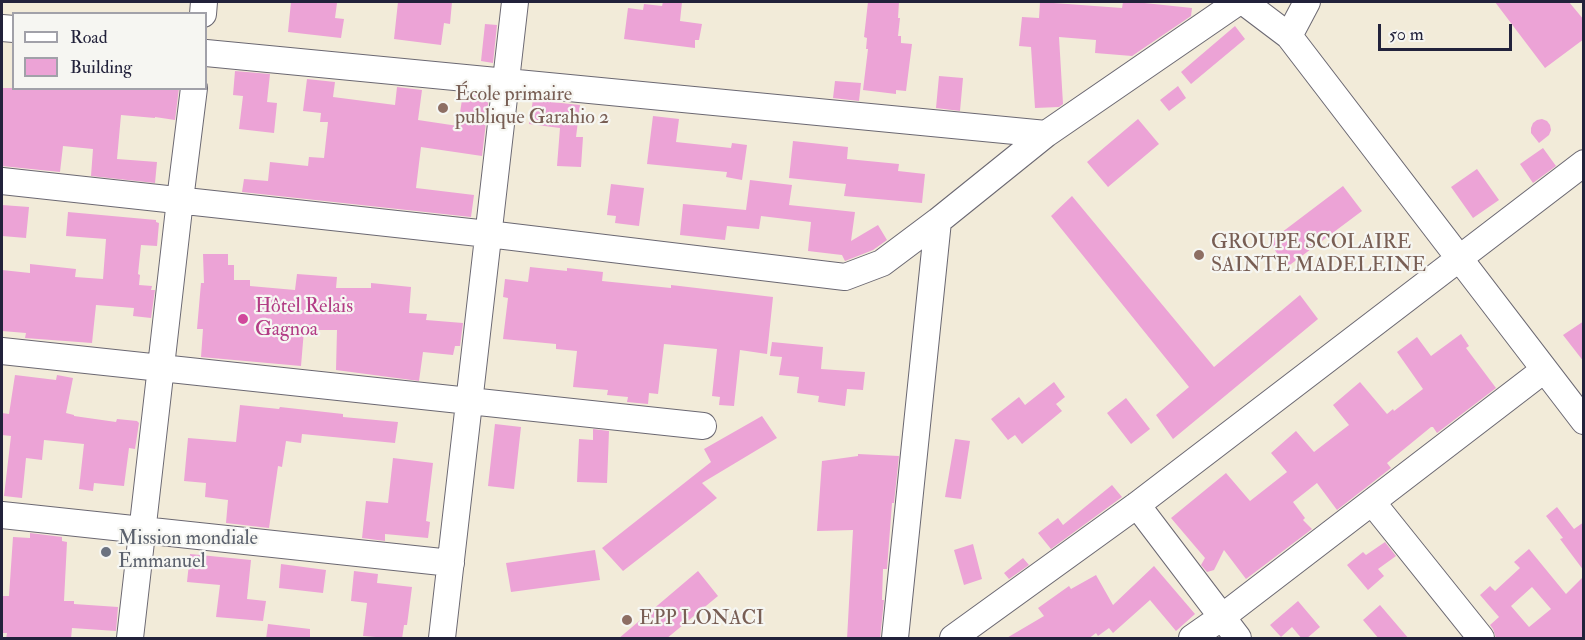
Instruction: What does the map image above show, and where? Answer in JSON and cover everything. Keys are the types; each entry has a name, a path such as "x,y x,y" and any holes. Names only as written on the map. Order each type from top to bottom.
{"street":[{"path":"442,639 514,2"},
{"path":"2,181 488,234 845,277 882,263 1046,134 1238,2"},
{"path":"1244,2 1289,36 1584,421"},
{"path":"1289,36 1307,2"},
{"path":"207,52 1046,134"},
{"path":"130,639 194,90"},
{"path":"953,639 1137,505 1584,163"},
{"path":"895,639 938,221"},
{"path":"2,351 703,426"},
{"path":"1192,639 1544,370"},
{"path":"1372,502 1481,639"},
{"path":"1137,505 1238,639"},
{"path":"2,515 451,563"}],"building":[{"path":"291,2 337,3 335,18 344,19 341,38 288,32"},
{"path":"398,2 452,2 450,24 444,23 441,45 394,39"},
{"path":"663,2 682,2 680,21 702,24 699,40 695,40 695,48 624,39 628,8 643,10 644,4 662,6"},
{"path":"868,2 899,2 898,36 901,36 901,43 912,44 906,91 896,90 896,94 863,90 868,49 866,49 867,38 864,37"},
{"path":"1040,2 1122,8 1123,2 1135,2 1192,8 1191,16 1132,56 1095,53 1096,40 1059,37 1063,104 1059,107 1035,108 1031,47 1019,46 1022,17 1039,18"},
{"path":"1495,2 1569,2 1584,20 1584,39 1545,68"},
{"path":"485,24 497,25 493,63 481,61"},
{"path":"1235,26 1245,39 1191,84 1181,72"},
{"path":"235,71 270,74 267,102 277,103 274,133 239,129 243,96 233,95"},
{"path":"939,76 963,78 960,111 936,108"},
{"path":"307,79 335,82 333,97 395,105 397,87 422,90 418,120 458,126 463,93 489,97 482,156 421,147 416,188 474,195 471,217 242,192 244,179 268,181 270,162 308,166 309,157 324,158 328,122 320,122 321,113 303,111"},
{"path":"835,81 861,83 859,101 833,98"},
{"path":"1178,86 1186,98 1169,111 1160,100"},
{"path":"2,88 12,88 12,90 179,90 175,120 121,115 117,159 157,162 155,183 91,176 93,149 63,146 60,172 2,166"},
{"path":"533,100 580,105 576,137 583,137 581,167 557,166 560,128 529,124"},
{"path":"653,116 679,119 676,142 731,148 732,143 747,145 742,180 726,177 727,172 647,164"},
{"path":"1138,119 1159,144 1108,187 1087,162"},
{"path":"1542,119 1547,121 1551,130 1549,135 1539,143 1531,133 1531,128 1533,123"},
{"path":"793,141 848,147 847,159 899,164 898,171 925,174 922,203 844,196 846,184 789,178"},
{"path":"1543,148 1556,166 1533,183 1520,164"},
{"path":"1477,169 1499,200 1473,218 1451,187"},
{"path":"750,180 792,185 789,205 855,212 851,241 878,225 887,240 873,250 845,261 842,255 808,251 811,222 761,216 759,229 727,226 725,240 680,235 683,204 746,210"},
{"path":"611,184 644,188 639,226 615,223 616,216 607,215"},
{"path":"1343,186 1362,211 1287,267 1269,242"},
{"path":"1072,196 1214,367 1300,295 1318,319 1173,439 1156,415 1189,387 1051,216"},
{"path":"2,205 29,207 26,238 2,236"},
{"path":"68,212 156,220 159,223 157,246 141,245 138,274 140,275 139,285 152,286 151,290 155,290 151,318 133,316 134,308 96,305 92,343 25,338 26,333 2,331 2,270 30,273 30,264 76,269 75,277 103,279 106,239 66,236"},
{"path":"203,254 228,254 228,265 234,265 234,280 250,280 250,286 295,290 297,274 337,277 336,288 371,288 371,283 411,287 409,313 427,314 426,320 463,323 460,346 455,346 453,355 423,352 419,381 336,370 337,330 304,330 301,366 201,357 203,329 197,329 201,283 204,283"},
{"path":"530,267 603,272 602,281 671,288 671,285 773,297 767,354 740,350 734,406 719,405 720,397 712,396 717,349 664,344 658,394 649,393 648,404 627,402 628,397 607,395 608,390 573,387 577,351 556,349 556,344 503,339 508,298 503,297 505,279 528,282"},
{"path":"1584,321 1584,362 1563,335"},
{"path":"1461,334 1469,346 1466,348 1496,388 1437,433 1431,427 1387,463 1391,468 1337,510 1317,483 1293,502 1305,518 1303,520 1312,529 1246,579 1224,550 1214,570 1207,572 1201,565 1205,558 1171,518 1226,473 1250,501 1287,472 1271,453 1296,431 1314,452 1349,425 1333,405 1360,382 1387,414 1393,409 1394,411 1423,389 1397,352 1417,337 1431,356"},
{"path":"772,342 823,347 821,369 865,372 863,390 847,389 845,406 818,402 819,396 797,393 799,377 779,375 782,357 770,356"},
{"path":"15,375 56,380 57,375 73,378 66,413 116,422 117,419 139,423 135,449 129,448 124,486 94,483 93,491 79,489 84,444 44,440 42,460 26,458 22,498 4,496 11,436 2,435 2,413 9,414"},
{"path":"1054,382 1065,397 1056,404 1062,411 1022,444 1015,435 1008,440 991,419 1019,397 1025,405"},
{"path":"1126,398 1150,429 1131,444 1107,413"},
{"path":"240,405 279,409 280,407 343,414 343,417 398,422 395,443 302,434 301,443 286,441 282,467 278,466 269,528 226,523 228,500 205,497 206,483 184,481 188,438 236,442"},
{"path":"762,416 777,438 702,483 717,498 623,571 602,548 711,462 704,449"},
{"path":"495,424 521,427 514,489 488,486"},
{"path":"593,429 609,431 607,483 577,482 579,439 593,440"},
{"path":"955,439 970,441 961,499 945,497"},
{"path":"858,454 899,456 894,503 892,503 887,569 883,569 882,600 884,600 880,639 847,639 853,530 817,531 822,461 858,456"},
{"path":"393,458 433,463 426,521 430,522 428,538 385,534 385,541 362,538 366,501 388,503"},
{"path":"1112,485 1122,497 1051,549 1038,533 1058,518 1063,525"},
{"path":"1557,507 1574,529 1584,522 1584,571 1546,516"},
{"path":"30,533 62,537 62,541 67,542 64,601 74,601 74,604 118,607 116,631 72,628 71,639 6,639 7,633 2,633 2,596 9,596 13,537 30,538"},
{"path":"1385,542 1396,556 1378,569 1384,576 1368,590 1347,565 1363,552 1366,555"},
{"path":"973,544 982,579 964,585 954,550"},
{"path":"1529,549 1566,594 1584,576 1584,639 1496,638 1490,625 1499,617 1480,595 1490,586 1495,591 1520,568 1514,562","holes":["1532,587 1551,609 1529,627 1511,606"]},
{"path":"595,550 600,580 511,592 506,563"},
{"path":"190,554 251,560 247,599 266,601 263,621 216,617 220,585 187,582"},
{"path":"1023,558 1029,565 1009,579 1004,573"},
{"path":"281,564 326,570 323,593 279,588"},
{"path":"1154,566 1195,614 1176,631 1150,600 1113,633 1109,628 1098,636 1096,633 1088,639 1005,639 1044,616 1038,608 1069,586 1071,589 1096,575 1113,605"},
{"path":"354,571 378,574 377,583 412,587 407,625 404,625 402,639 363,636 367,603 351,601"},
{"path":"698,571 718,596 666,639 618,639"},
{"path":"1298,601 1320,627 1306,639 1302,639 1292,627 1281,637 1270,625"},
{"path":"1380,605 1409,639 1379,639 1363,620"},
{"path":"268,624 310,629 310,639 266,639"}],"place":[{"name":"École primaire publique Garahio 2","path":"443,108"},
{"name":"GROUPE SCOLAIRE SAINTE MADELEINE","path":"1199,255"},
{"name":"Hôtel Relais Gagnoa","path":"243,319"},
{"name":"Mission mondiale Emmanuel","path":"106,552"},
{"name":"EPP LONACI","path":"627,620"}]}
